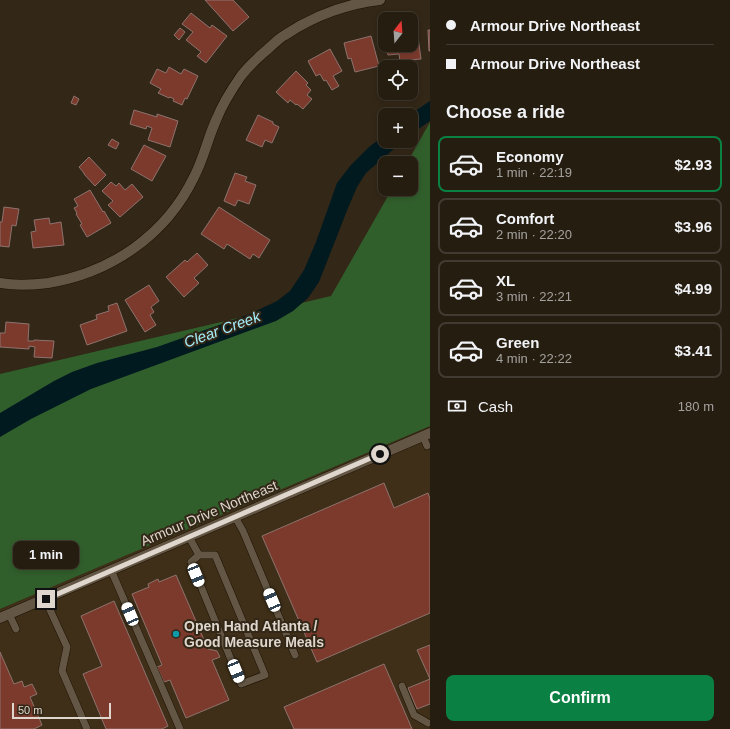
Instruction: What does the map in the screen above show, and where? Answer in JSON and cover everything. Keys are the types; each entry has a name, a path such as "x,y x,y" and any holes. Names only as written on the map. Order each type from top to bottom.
{"street":[{"path":"0,284 36,284 65,280 91,272 115,261 134,248 155,231 171,214 184,195 194,178 216,118 230,91 255,59 284,35 316,17 348,6 380,0"},
{"name":"Armour Drive Northeast","path":"5,616 426,434"}],"lane":[{"path":"426,434 427,446"},
{"path":"235,517 243,532 295,656"},
{"path":"189,537 199,555"},
{"path":"199,555 214,555 265,675 242,684 191,562 199,555"},
{"path":"111,570 180,729"},
{"path":"46,599 67,647 62,672 86,729"},
{"path":"5,616 16,629"},
{"path":"402,686 414,715 428,723"}],"shaded area":[{"path":"430,426 430,729 0,729 0,609"}],"green space":[{"path":"430,122 430,426 0,609 0,374 331,296 388,196 418,196 418,156 411,156 415,148 418,148 418,143"}],"water":[{"path":"430,101 430,121 418,129 418,109"},
{"name":"Clear Creek","path":"378,140 378,148 395,148 386,156 378,156 378,163 366,173 357,187 319,282 308,298 293,311 276,321 91,389 31,419 0,437 0,413 54,381 72,372 97,363 157,347 250,314 277,301 290,291 304,270 316,242 337,183 351,165"}],"building":[{"path":"205,0 233,0 249,17 233,31"},
{"path":"191,13 210,28 212,25 227,36 206,63 197,56 201,52 186,40 193,32 182,24"},
{"path":"180,28 185,32 179,40 174,35"},
{"path":"428,30 430,30 430,51 429,51"},
{"path":"371,36 378,66 355,72 351,58 348,59 344,43"},
{"path":"418,37 421,59 400,60 399,54 388,55 387,52 418,52"},
{"path":"330,49 342,71 333,76 339,86 332,90 320,74 316,76 308,61"},
{"path":"169,67 181,74 184,69 198,76 187,99 185,98 182,105 173,101 174,99 170,97 169,98 158,93 161,89 150,83 157,69 166,73"},
{"path":"296,71 308,83 306,85 311,90 307,95 312,99 303,109 290,100 288,103 276,92"},
{"path":"74,96 79,99 76,105 71,103"},
{"path":"134,110 157,117 157,114 178,121 170,147 148,140 152,128 147,126 146,129 130,124"},
{"path":"258,115 273,122 273,124 279,127 272,143 265,140 262,147 246,140"},
{"path":"112,139 119,143 116,149 108,145"},
{"path":"144,145 166,156 152,181 131,169"},
{"path":"89,157 106,175 95,186 79,167"},
{"path":"235,173 247,177 245,181 256,185 249,204 238,200 235,206 224,201"},
{"path":"111,182 116,186 119,183 125,190 132,184 143,197 120,217 108,205 113,201 102,191"},
{"path":"90,190 111,223 87,237 76,214 77,213 74,208 78,206 74,199"},
{"path":"4,207 19,209 16,226 12,225 9,247 0,246 0,222 2,222"},
{"path":"219,207 270,240 259,258 253,254 250,259 227,244 224,249 201,234"},
{"path":"49,218 50,224 61,222 64,245 33,248 31,232 36,231 34,220"},
{"path":"197,253 208,265 194,278 199,283 184,297 166,277 185,260 187,262"},
{"path":"149,285 159,301 151,307 154,312 150,315 156,325 145,332 125,300"},
{"path":"117,303 127,331 87,345 80,325 97,319 96,315 109,311 108,306"},
{"path":"6,322 29,324 28,341 54,341 52,358 34,357 35,347 29,346 29,349 0,347 0,333 5,333"},
{"path":"384,483 394,508 428,493 430,499 430,613 317,662 262,536"},
{"name":"Open Hand Atlanta / Good Measure Meals","path":"176,575 208,649 217,651 220,657 212,660 229,700 186,718 170,680 164,682 157,667 162,665 132,594 149,587 148,584 158,579 159,582"},
{"path":"114,601 168,726 162,729 106,729 83,674 102,666 81,616"},
{"path":"430,645 430,679 417,650"},
{"path":"0,652 14,684 22,681 24,687 32,684 37,694 30,697 42,725 34,729 0,729"},
{"path":"384,664 412,729 294,729 284,707"},
{"path":"430,679 430,704 417,709 408,688"}],"place":[{"name":"Open Hand Atlanta / Good Measure Meals","path":"176,634"}],"route":[{"path":"46,599 380,454"}]}
